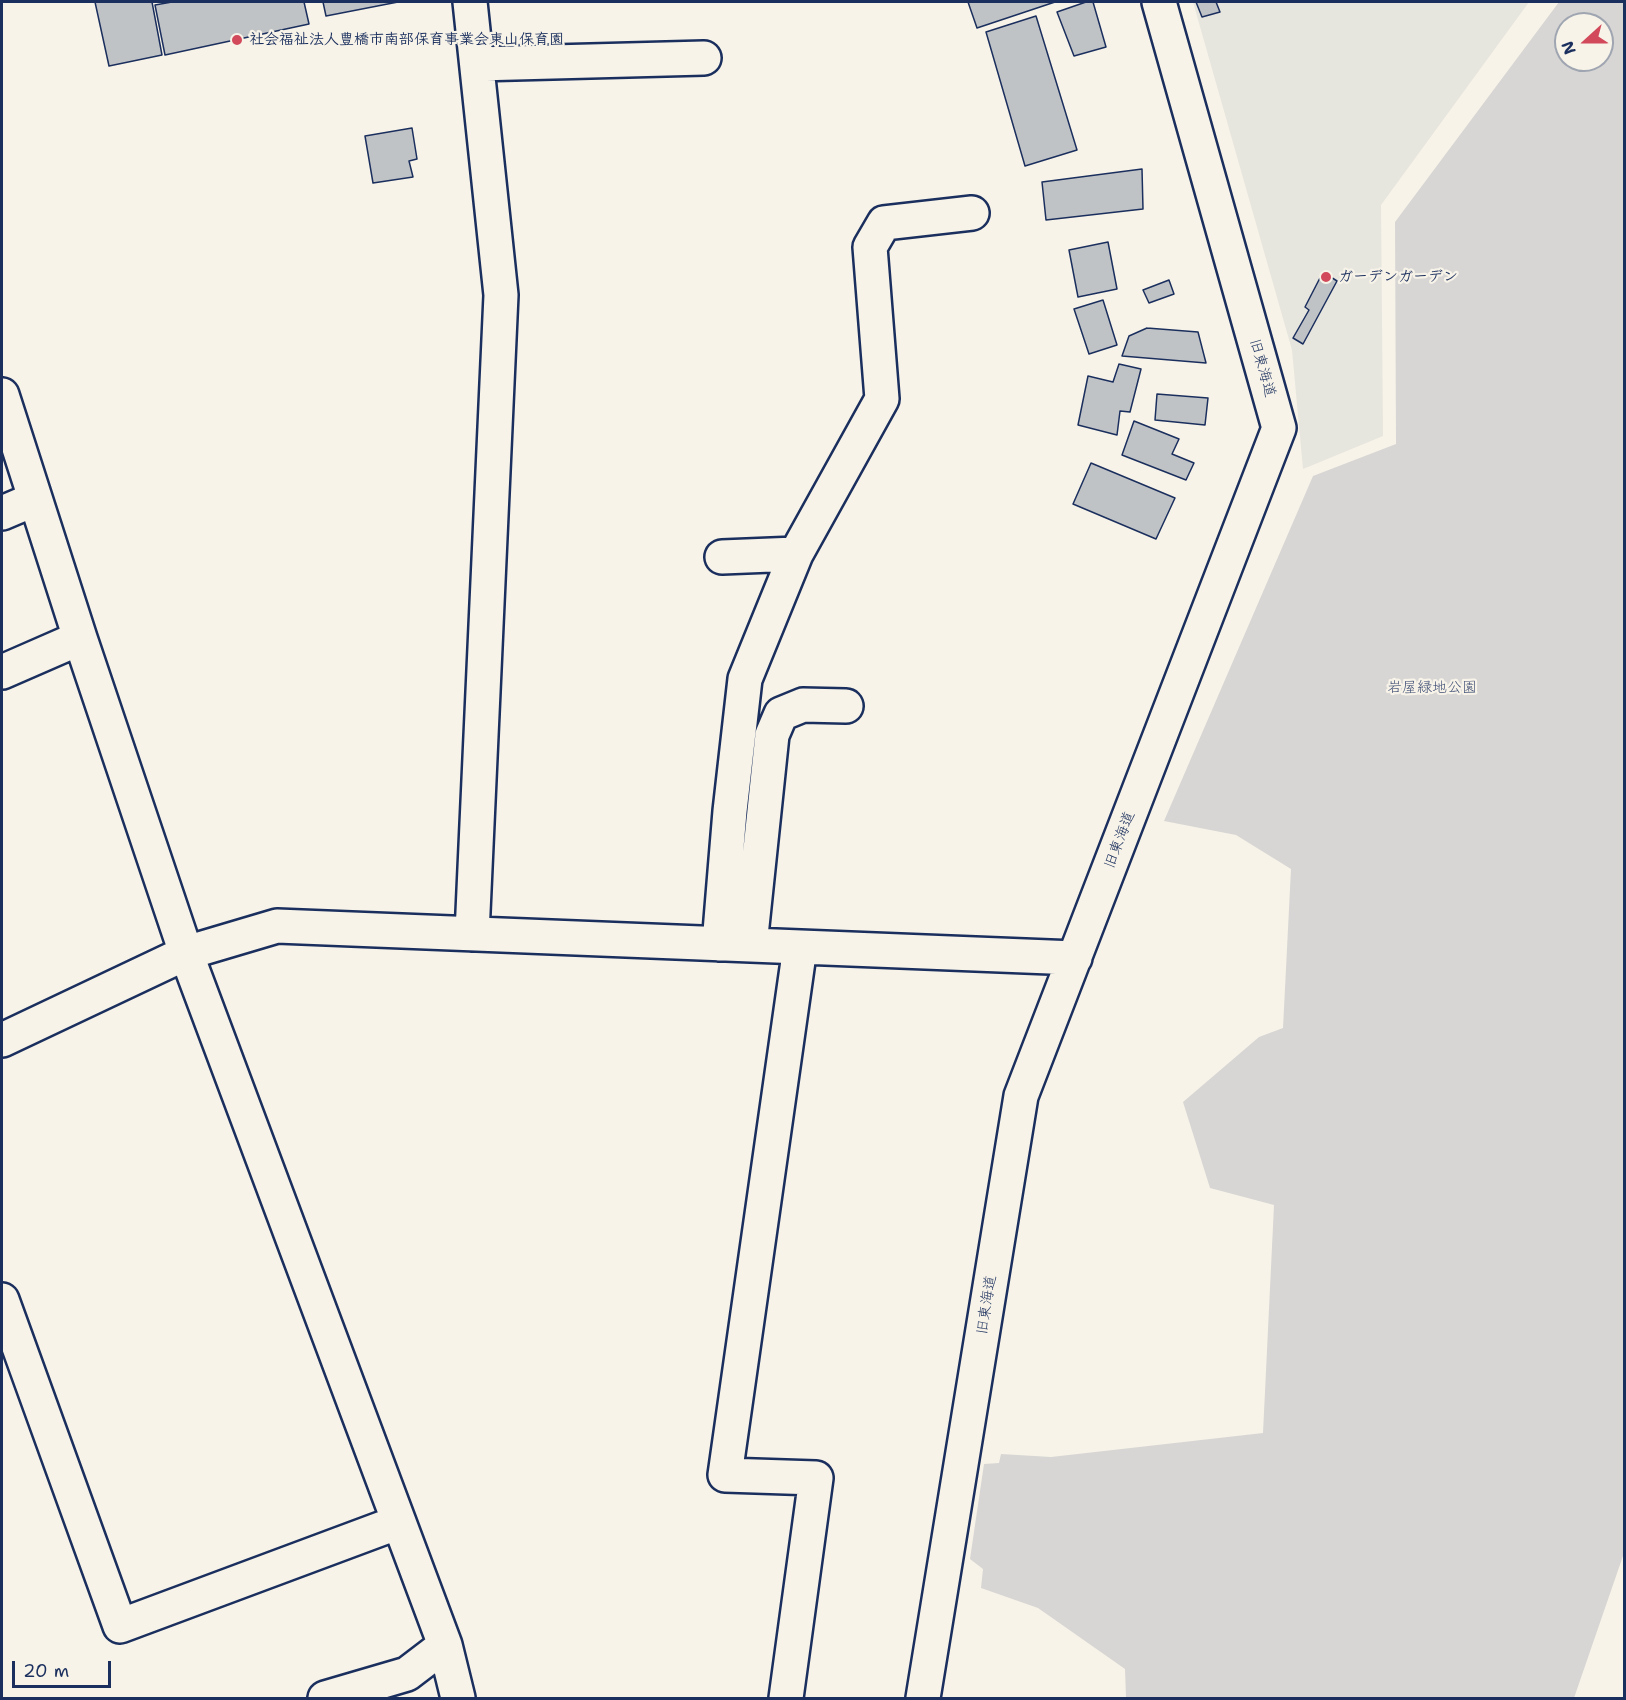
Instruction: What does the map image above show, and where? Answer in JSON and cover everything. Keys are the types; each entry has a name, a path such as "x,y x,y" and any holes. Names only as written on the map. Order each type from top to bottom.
{"street":[{"path":"470,2 501,295 472,934"},
{"name":"旧東海道","path":"923,1698 1021,1096 1279,428 1160,2"},
{"path":"477,64 704,58"},
{"path":"734,945 730,811 745,680 796,554 882,399 870,247 884,224 972,213"},
{"path":"2,395 80,638 186,953 445,1645 458,1698"},
{"path":"2,513 35,499"},
{"path":"722,557 796,554"},
{"path":"2,672 80,638"},
{"path":"734,945 772,735 781,714 803,705 846,706"},
{"path":"2,1040 186,953 277,926 1075,958"},
{"path":"786,1698 816,1478 725,1475 800,947"},
{"path":"2,1300 120,1626 399,1522"},
{"path":"325,1698 407,1674 445,1645"}],"shaded area":[{"name":"ガーデンガーデン","path":"1193,2 1529,2 1381,205 1383,436 1303,469 1292,350"}],"green space":[{"name":"岩屋緑地公園","path":"1559,2 1624,2 1624,1553 1574,1698 1126,1698 1125,1669 1038,1608 981,1588 983,1569 970,1559 984,1464 999,1463 1001,1454 1051,1457 1263,1433 1274,1205 1210,1188 1183,1102 1259,1037 1283,1028 1291,869 1236,835 1164,821 1313,476 1396,444 1395,222"}],"building":[{"path":"95,2 152,2 162,55 109,66"},
{"path":"172,2 304,2 309,24 165,55 155,5"},
{"path":"323,2 398,2 326,16"},
{"path":"968,2 1055,2 977,28"},
{"path":"1086,2 1093,2 1106,47 1074,56 1057,12"},
{"path":"1196,2 1216,2 1220,12 1202,17"},
{"path":"1036,16 1077,150 1025,166 986,32"},
{"path":"412,128 417,159 409,161 413,177 373,183 365,136"},
{"path":"1142,169 1143,209 1046,220 1042,182"},
{"path":"1108,242 1117,289 1078,297 1069,250"},
{"path":"1323,272 1337,281 1303,344 1293,338 1309,310 1305,307"},
{"path":"1169,280 1174,294 1149,303 1143,290"},
{"path":"1103,300 1117,345 1089,354 1074,309"},
{"path":"1147,328 1198,332 1206,363 1122,356 1129,336"},
{"path":"1119,364 1141,369 1130,412 1120,411 1117,435 1078,425 1088,376 1113,382"},
{"path":"1157,394 1208,398 1205,425 1155,420"},
{"path":"1134,421 1179,439 1172,454 1194,463 1186,480 1122,455"},
{"path":"1091,463 1175,498 1156,539 1073,504"}],"place":[{"name":"社会福祉法人豊橋市南部保育事業会東山保育園","path":"237,40"},
{"name":"ガーデンガーデン","path":"1326,277"}]}
